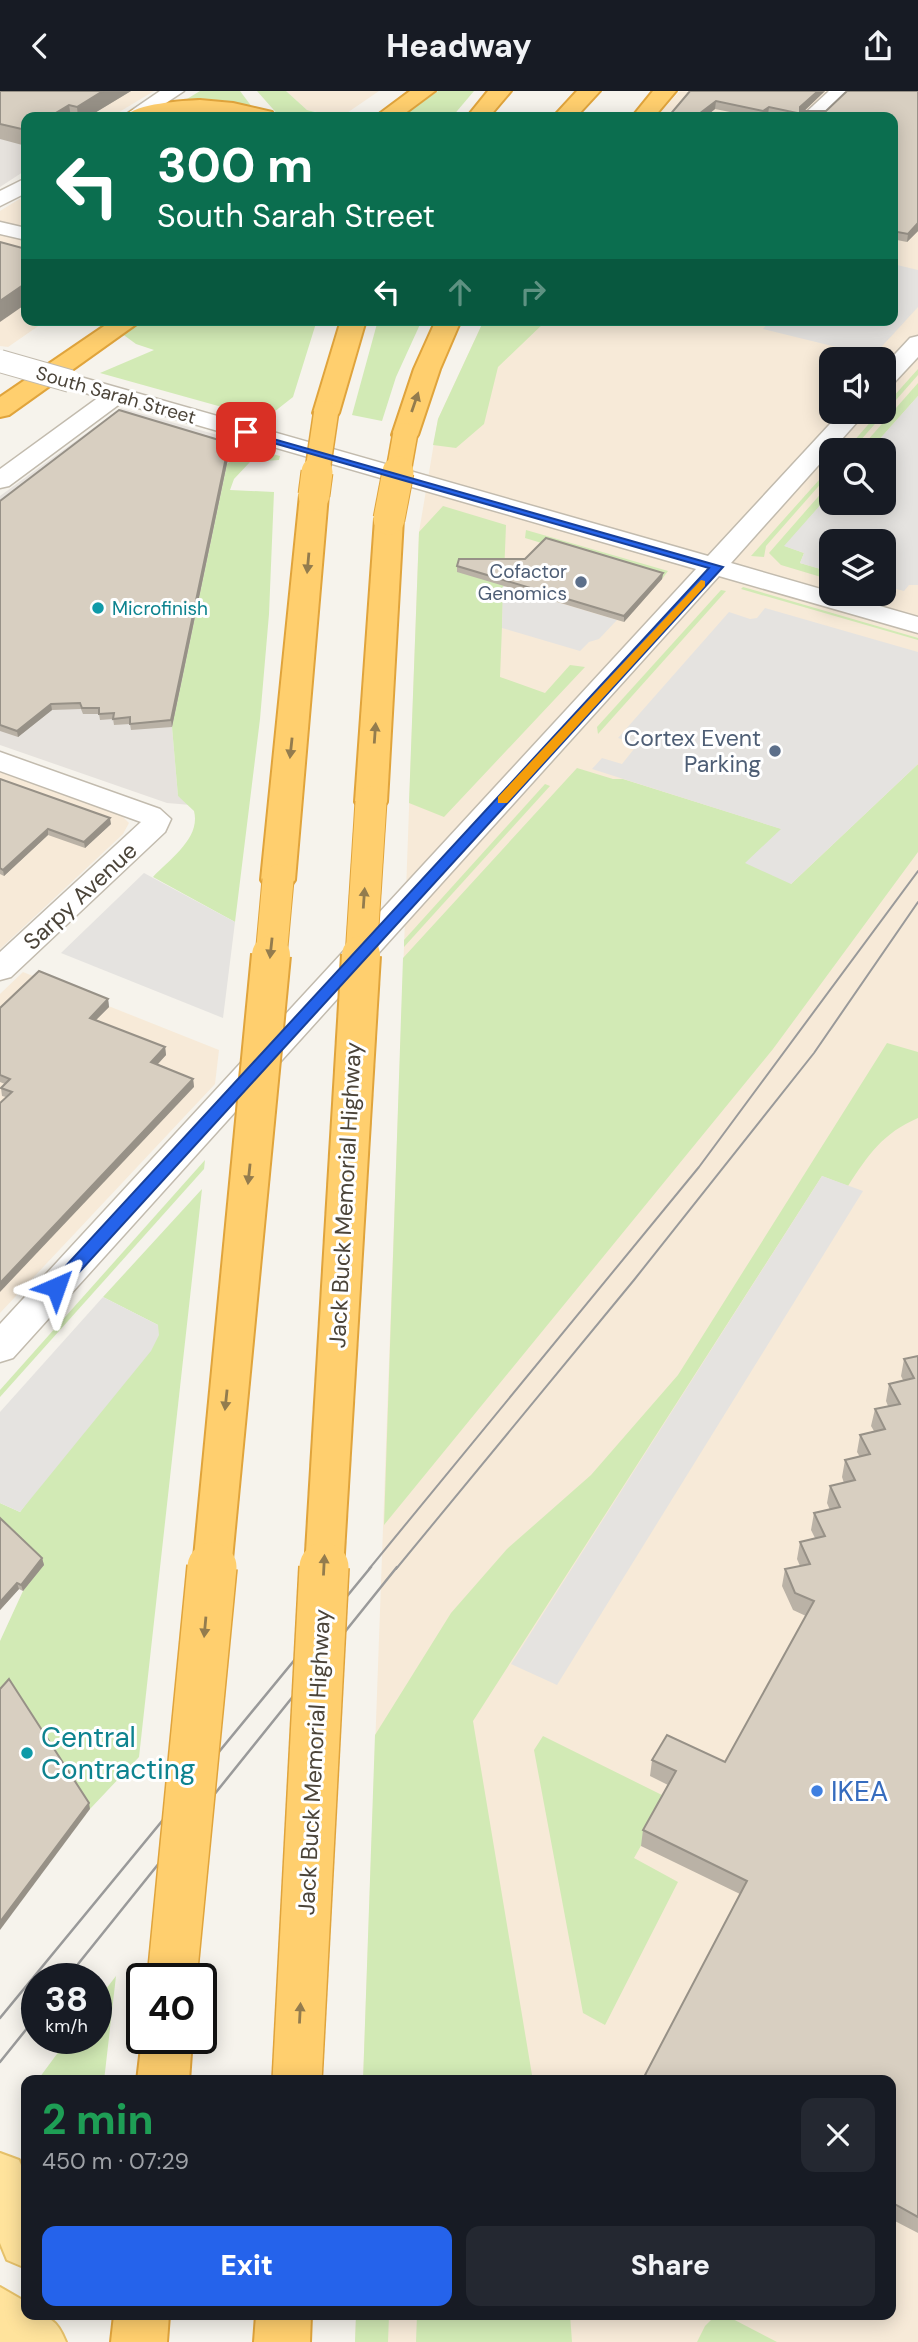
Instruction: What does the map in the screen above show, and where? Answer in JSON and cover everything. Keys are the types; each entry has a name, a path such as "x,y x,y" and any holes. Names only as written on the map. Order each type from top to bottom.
{"highway":[{"path":"247,91 266,112"},
{"path":"393,112 424,91"},
{"path":"482,112 500,91"},
{"path":"569,112 589,91"},
{"path":"647,112 665,91"},
{"path":"152,112 200,107 244,112"},
{"path":"0,387 86,326"},
{"path":"0,408 121,326"},
{"path":"175,1963 314,495 328,403 352,326"},
{"name":"Jack Buck Memorial Highway","path":"296,2075 341,1250 389,519 405,435 427,369 446,326"},
{"path":"427,369 461,326"},
{"path":"320,344 321,371 328,403"},
{"path":"164,2075 166,2054"},
{"path":"139,2342 141,2320"},
{"path":"282,2342 284,2320"}],"main road":[{"path":"0,2179 21,2229"},
{"path":"0,2315 14,2328 38,2342"},
{"path":"44,2320 46,2342"}],"street":[{"path":"142,112 174,91"},
{"path":"817,112 841,91"},
{"path":"0,200 21,187"},
{"path":"0,227 21,233"},
{"path":"896,367 918,343"},
{"name":"South Sarah Street","path":"0,361 918,625"},
{"path":"0,481 117,395"},
{"path":"0,1348 717,567 844,424"},
{"name":"Sarpy Avenue","path":"0,761 156,819 155,826 0,970"}],"shaded area":[{"path":"0,91 154,91 119,112 21,112"},
{"path":"286,91 379,91 348,112 307,110"},
{"path":"680,91 918,91 918,2342 355,2342 356,2320 896,2320 896,2075 363,2075 419,532 438,419 481,326 898,326 898,112 661,112"},
{"path":"0,112 21,118 21,173 0,187"},
{"path":"21,198 21,326 38,326 8,347 0,346 0,211"},
{"path":"898,265 918,270 918,307 881,347 836,347 763,329 766,326 898,326"},
{"path":"918,396 918,585 909,585 904,591 896,589 896,529 819,529 819,569 800,563 804,553 784,546 819,507 819,515 896,515 896,438 881,438 896,424"},
{"name":"Microfinish","path":"121,408 250,444 227,464 172,727 178,796 191,805 167,803 0,745 0,496"},
{"path":"503,586 617,620 599,639 589,642 580,651 502,628"},
{"name":"Cortex Event Parking","path":"765,608 918,652 918,764 791,884 745,863 781,829 592,769 602,758 622,764 638,744 618,738 729,612 750,619 757,618"},
{"path":"0,772 122,816 129,823 123,834 0,949"},
{"path":"144,873 235,922 223,1018 61,953"},
{"path":"23,972 219,1050 215,1084 0,1313 0,994"},
{"path":"822,1176 863,1191 557,1685 511,1664"},
{"path":"103,1297 158,1325 159,1335 151,1351 20,1512 0,1503 0,1412"}],"green space":[{"path":"200,91 240,91 252,107 182,102"},
{"path":"257,91 286,91 307,110 315,112 276,112"},
{"path":"438,91 474,91 456,112 409,112"},
{"path":"134,326 315,326 293,397 265,419 100,373 154,350 136,344 121,333"},
{"path":"376,326 419,326 396,377 382,421 352,415"},
{"path":"481,326 541,326 498,367 484,424 456,448 433,445 438,419"},
{"path":"918,369 918,375 896,400 896,394"},
{"path":"918,383 918,396 896,421 896,408"},
{"path":"869,424 875,424 863,438 856,438"},
{"path":"882,424 893,424 881,438 870,438"},
{"path":"247,447 280,456 279,460 250,462 234,479 230,490 274,492 269,614 260,719 235,922 153,877 189,839 195,821 194,811 178,796 172,727 227,464"},
{"path":"819,480 819,486 766,546 764,557 751,556"},
{"path":"819,496 819,507 785,546 804,553 800,563 819,569 819,576 781,565 769,553"},
{"path":"443,506 506,525 500,677 545,693 570,665 585,667 444,817 409,803 419,532"},
{"path":"526,530 668,571 662,579 525,538"},
{"path":"743,587 918,638 918,640 741,589"},
{"path":"721,590 726,591 598,734 597,727"},
{"path":"918,764 918,852 773,1049 384,1525 403,958 577,768 613,779 623,779 782,829 791,884"},
{"path":"545,784 550,786 404,947 404,940"},
{"path":"887,1043 918,1052 918,1118 895,1131 877,1146 848,1186 822,1176 473,1721 532,2075 363,2075 375,1735 451,1613 507,1549 591,1475 678,1375"},
{"path":"205,1160 204,1169 0,1397 0,1390"},
{"path":"202,1189 139,1757 90,1809 0,1697 0,1641 23,1591 43,1565 0,1522 0,1503 20,1512 158,1325 103,1297"},
{"path":"543,1736 668,1798 634,1858 678,1882 605,2025 583,2013 534,1750"},
{"path":"116,1976 112,2011 112,1981"},
{"path":"57,2054 107,2054 105,2075 41,2075"},
{"path":"356,2320 389,2320 388,2342 355,2342"},
{"path":"417,2320 570,2320 572,2342 416,2342"},
{"path":"711,2320 735,2320 777,2342 697,2342"}],"building":[{"path":"0,91 103,91 77,107 69,105 57,112 21,112 21,129 0,124"},
{"path":"690,91 818,91 800,107 800,111 826,111 847,91 918,91 918,223 908,234 898,232 898,112 792,112 769,107 763,111 716,101 702,112 672,112"},
{"path":"0,242 21,248 21,286 0,301"},
{"name":"Microfinish","path":"119,410 229,443 171,720 130,724 130,717 113,719 114,713 99,714 99,708 82,708 80,703 51,704 17,731 0,725 0,501"},
{"name":"Cofactor Genomics","path":"546,538 663,573 624,616 457,566 459,559 525,559"},
{"path":"0,779 110,818 84,842 48,829 3,870 0,868"},
{"path":"39,971 108,999 90,1018 165,1047 151,1062 193,1079 0,1283 0,1103 12,1092 1,1088 10,1079 0,1075 0,1008"},
{"name":"IKEA","path":"918,1356 918,2217 896,2205 896,2075 645,2075 747,1881 643,1830 676,1771 652,1760 667,1735 725,1762 814,1601 795,1593 785,1569 810,1564 800,1542 825,1536 814,1513 840,1507 830,1486 855,1480 845,1460 870,1454 860,1435 885,1429 875,1409 900,1404 889,1384 914,1378 904,1359"},
{"path":"0,1518 42,1558 21,1585 17,1583 0,1602"},
{"name":"Central Contracting","path":"9,1679 89,1803 0,1922 0,1689"}],"tram line":[{"path":"369,1569 699,1167 918,871"},
{"path":"396,1569 634,1280 814,1053 918,902"},
{"path":"0,2018 371,1567"},
{"path":"79,1963 397,1567"},
{"path":"0,2062 21,2036"}],"slow traffic":[{"path":"503,800 701,584"}],"place":[{"name":"Cofactor Genomics","path":"581,582"},
{"name":"Microfinish","path":"98,608"},
{"name":"Cortex Event Parking","path":"775,751"},
{"name":"Central Contracting","path":"27,1753"},
{"name":"IKEA","path":"817,1791"}],"route":[{"path":"56,1287 717,567 246,432"}]}
